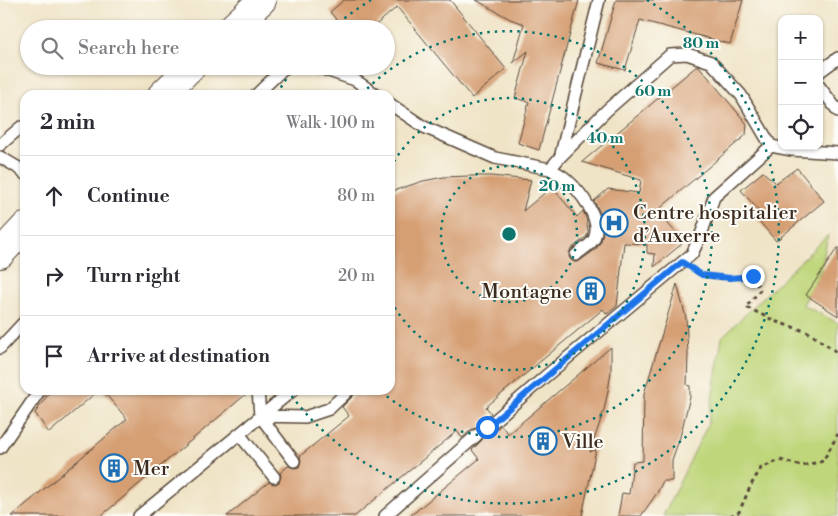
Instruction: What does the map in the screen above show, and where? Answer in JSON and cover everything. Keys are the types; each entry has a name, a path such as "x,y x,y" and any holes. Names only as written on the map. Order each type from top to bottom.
{"main road":[{"path":"241,20 262,0"},
{"path":"167,90 183,75"},
{"path":"0,254 20,232"}],"lane":[{"path":"561,156 599,0"},
{"path":"550,168 607,110 670,55 688,54 711,62 741,95 771,146 792,150 838,152"},
{"path":"823,69 838,58"},
{"path":"261,90 277,75"},
{"path":"340,75 355,80 370,90"},
{"path":"823,91 838,111"},
{"path":"395,107 424,127 494,158 550,168 566,178 585,200 592,212 596,231 594,240 576,255"},
{"path":"0,145 20,128"},
{"path":"487,427 692,254 714,197 771,146"},
{"path":"0,157 20,169"},
{"path":"0,348 20,326"},
{"path":"0,448 37,395"},
{"path":"258,395 260,416 294,461"},
{"path":"139,516 287,395"},
{"path":"260,416 305,417 329,409 343,395"},
{"path":"239,434 274,478"},
{"path":"385,516 477,436"}],"path":[{"path":"682,262 702,275 730,278 753,276 760,290 746,307 777,322 808,332 838,353"},
{"path":"730,516 739,512 761,468 780,460 802,466 822,461 838,434"}],"green space":[{"path":"828,235 821,270 803,305 838,323 838,516 663,516 708,424 722,337"}],"building":[{"path":"344,0 450,0 506,69 472,98 397,7 382,20 337,20 330,12"},
{"path":"476,0 579,0 539,150 518,143 529,102 515,98 528,51 513,63 524,24 510,19"},
{"path":"616,0 743,0 730,44 640,20 625,70 598,63"},
{"path":"698,65 747,124 746,135 657,211 684,242 654,267 655,254 647,253 647,244 624,243 617,306 607,314 603,309 486,407 491,413 482,422 480,428 472,429 462,438 457,431 355,516 227,516 269,482 275,484 279,482 280,473 288,466 299,467 300,456 349,416 342,407 354,395 395,395 395,190 423,181 444,177 491,176 531,180 523,211 552,187 577,217 583,211 586,218 587,236 571,249 569,253 571,260 578,262 596,249 601,241 603,223 594,201 608,189 639,193 641,180 582,162"},
{"path":"797,168 824,201 776,241 758,220 763,216 741,190 763,172 776,183"},
{"path":"838,247 838,316 806,295"},
{"name":"Ville","path":"677,284 686,318 687,385 690,386 690,397 672,460 672,481 663,481 641,516 618,516 622,493 629,494 633,462 643,461 644,394"},
{"name":"Ville","path":"611,347 611,372 608,391 604,410 590,452 596,449 582,516 410,516 479,459 472,450 482,440 484,434 492,433 501,425 508,434"},
{"path":"48,395 93,395 49,433 35,413"},
{"name":"Mer","path":"106,395 245,395 101,516 12,516 127,419"}],"place":[{"name":"Centre hospitalier d’Auxerre","path":"614,223"},
{"name":"Montagne","path":"591,291"},
{"name":"Ville","path":"543,441"},
{"name":"Mer","path":"114,468"}],"route":[{"path":"487,427 682,262 702,275 730,278 753,276"}]}
